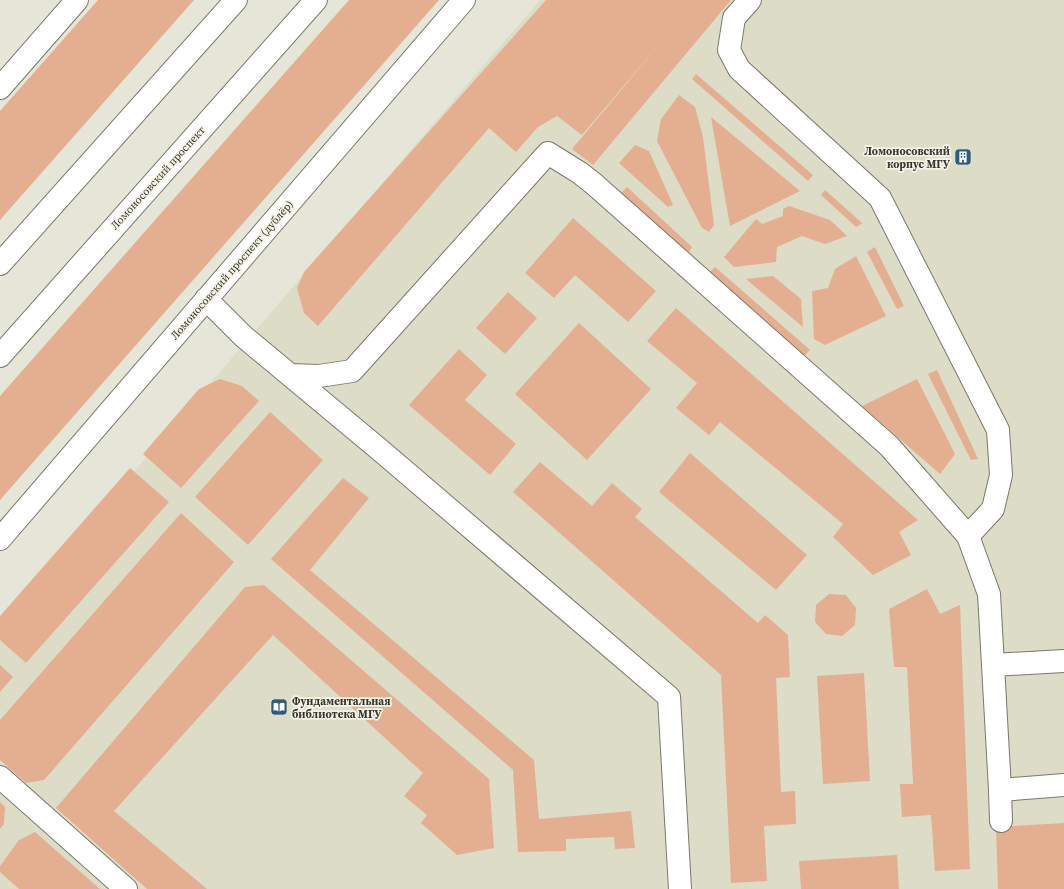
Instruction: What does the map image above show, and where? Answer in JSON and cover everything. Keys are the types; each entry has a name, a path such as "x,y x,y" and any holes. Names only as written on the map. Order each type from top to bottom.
{"street":[{"path":"0,88 77,0"},
{"path":"0,264 236,0"},
{"name":"Ломоносовский проспект","path":"0,356 316,0"},
{"name":"Ломоносовский проспект (дублёр)","path":"0,539 464,0"},
{"path":"750,0 734,18 729,50 739,69 880,198 998,430 1001,475 993,510 968,536"},
{"path":"290,375 319,376 352,371 548,153 585,176 889,446 968,536 989,594 1001,821"},
{"path":"206,299 243,336 669,697 680,889"},
{"path":"993,665 1064,660"},
{"path":"0,777 126,889"},
{"path":"1000,790 1064,785"}],"shaded area":[{"path":"98,0 194,0 0,220 0,111"},
{"path":"349,0 439,0 0,500 0,396"},
{"path":"540,0 1064,0 1064,889 0,889 0,627"},
{"path":"546,0 731,0 593,165 572,149 662,41 582,135 557,116 538,127 516,152 489,128 318,326 304,313 297,288 304,272"},
{"path":"696,74 813,175 808,181 692,79"},
{"path":"679,95 695,107 703,137 714,225 709,232 702,228 657,141 661,119"},
{"path":"711,117 800,191 730,226"},
{"path":"635,145 649,151 673,205 668,207 619,163"},
{"path":"627,187 692,247 687,255 620,194"},
{"path":"825,190 863,223 856,227 821,195"},
{"path":"789,206 830,220 847,236 825,244 802,236 777,247 776,262 734,267 724,257 756,219 762,224 783,216 783,209"},
{"path":"573,218 656,291 628,322 575,275 554,298 525,273"},
{"path":"875,247 904,306 897,309 867,252"},
{"path":"856,256 886,316 825,345 814,339 812,291 828,288 835,269"},
{"path":"715,267 810,350 804,356 709,273"},
{"path":"773,276 801,299 803,327 746,279"},
{"path":"508,292 537,318 505,354 476,328"},
{"path":"676,308 918,520 899,532 911,555 873,575 833,537 843,524 720,422 709,435 676,408 697,383 647,341"},
{"path":"579,323 651,389 587,460 515,394"},
{"path":"459,349 487,375 465,400 516,444 490,475 409,405"},
{"path":"937,370 978,459 971,460 928,374"},
{"path":"220,379 242,386 259,401 181,488 143,454 199,389"},
{"path":"917,379 955,454 940,474 862,406"},
{"path":"270,412 323,460 248,545 195,497"},
{"path":"690,453 807,555 776,590 659,492"},
{"path":"540,462 592,506 612,483 642,509 635,517 758,623 765,615 788,635 790,677 776,678 781,792 795,791 796,824 764,826 767,881 731,883 721,675 513,492"},
{"path":"130,468 169,502 26,663 0,640 0,616"},
{"path":"343,478 369,498 310,570 534,760 539,819 631,811 635,848 615,849 614,837 566,839 566,851 518,852 513,770 271,559"},
{"path":"181,513 234,562 44,780 26,783 0,760 0,720"},
{"path":"264,585 489,779 494,848 457,855 421,823 427,815 404,796 423,773 273,635 114,811 207,889 147,889 56,808 245,587"},
{"path":"927,589 940,614 960,605 970,869 935,871 931,815 902,817 900,784 913,784 907,667 894,667 889,609"},
{"path":"829,594 846,595 856,608 855,625 842,636 826,634 815,622 816,605"},
{"path":"0,665 13,677 0,692"},
{"path":"864,673 870,781 823,784 817,676"},
{"path":"0,802 5,807 4,824 0,829"},
{"path":"1064,823 1064,889 998,889 996,827"},
{"path":"35,832 100,889 19,889 0,872 0,866 19,840"},
{"path":"897,855 899,889 801,889 799,861"}],"place":[{"name":"Ломоносовский корпус МГУ","path":"963,157"},
{"name":"Фундаментальная библиотека МГУ","path":"279,707"}]}
